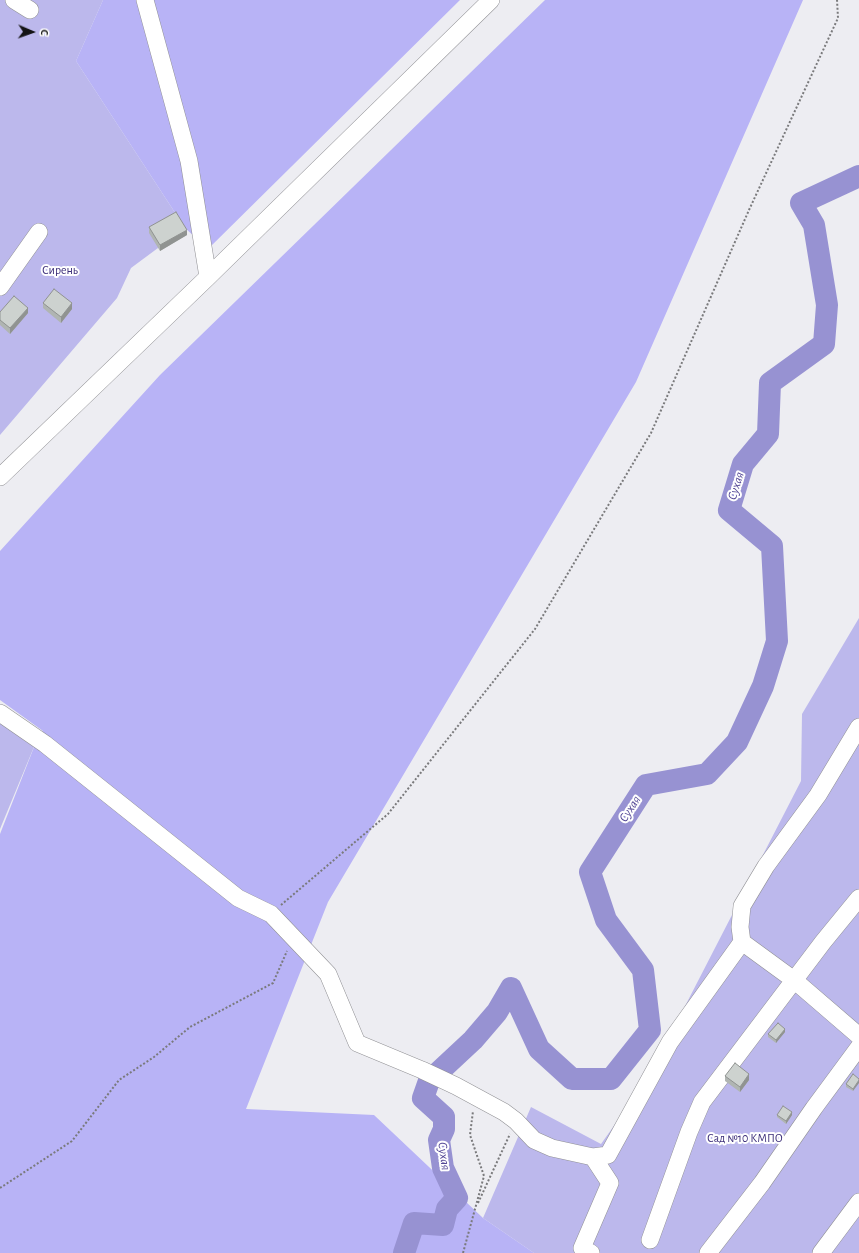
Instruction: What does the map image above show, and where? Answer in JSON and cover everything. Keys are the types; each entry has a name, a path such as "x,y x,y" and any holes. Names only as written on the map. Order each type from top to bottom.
{"street":[{"path":"14,0 30,10"},
{"path":"145,0 188,161 208,277"},
{"path":"0,477 208,277 491,0"},
{"path":"0,287 39,232"},
{"path":"0,713 45,744 238,898 271,914 328,974 357,1043 422,1070 475,1096 504,1112 516,1121 534,1140 552,1148 593,1157 608,1155 670,1042 742,942 740,927 742,906 766,866 818,795 859,727"},
{"path":"650,1240 689,1132 702,1102 823,942 859,898"},
{"path":"742,942 794,980 859,1036"},
{"path":"708,1253 762,1183 814,1108 859,1047"},
{"path":"591,1253 582,1248 610,1183 593,1157"},
{"path":"821,1253 859,1202"}],"path":[{"path":"271,914 388,814 535,629 651,433 749,210 838,18 837,0"},
{"path":"0,1188 72,1141 119,1080 154,1058 190,1027 273,983 293,937"},
{"path":"463,1253 484,1176 470,1135 475,1096"},
{"path":"475,1210 516,1121"}],"green space":[{"name":"Сирень","path":"0,0 103,0 76,61 185,228 131,268 117,298 0,435"},
{"name":"Сад №10 КМПО","path":"859,618 859,1253 534,1253 483,1218 531,1107 601,1144 648,1078 801,781 802,714"},
{"path":"0,719 36,742 0,829"}],"shaded area":[{"path":"103,0 460,0 208,249 185,228 76,61"},
{"path":"545,0 803,0 636,382 328,902 246,1109 374,1115 483,1218 534,1253 0,1253 0,834 36,742 43,731 0,700 0,551 160,375"}],"building":[{"path":"176,212 187,230 160,245 149,227"},
{"path":"54,289 72,303 61,317 43,303"},
{"path":"14,296 28,308 10,328 0,320 0,312"},
{"path":"778,1023 785,1029 776,1040 768,1034"},
{"path":"735,1063 749,1074 740,1087 725,1076"},
{"path":"853,1074 859,1080 853,1089 846,1084"},
{"path":"783,1106 792,1112 786,1121 777,1115"}],"waterway":[{"name":"Сухая","path":"404,1253 414,1223 443,1225 447,1209 457,1198 443,1168 439,1140 444,1129 444,1117 423,1098 429,1081 473,1040 497,1012 511,988 539,1049 572,1079 611,1079 650,1030 643,970 606,920 590,872 646,785 707,774 737,742 763,686 777,641 772,546 729,510 743,464 768,434 770,383 824,344 827,305 814,225 801,203 859,176"}]}
